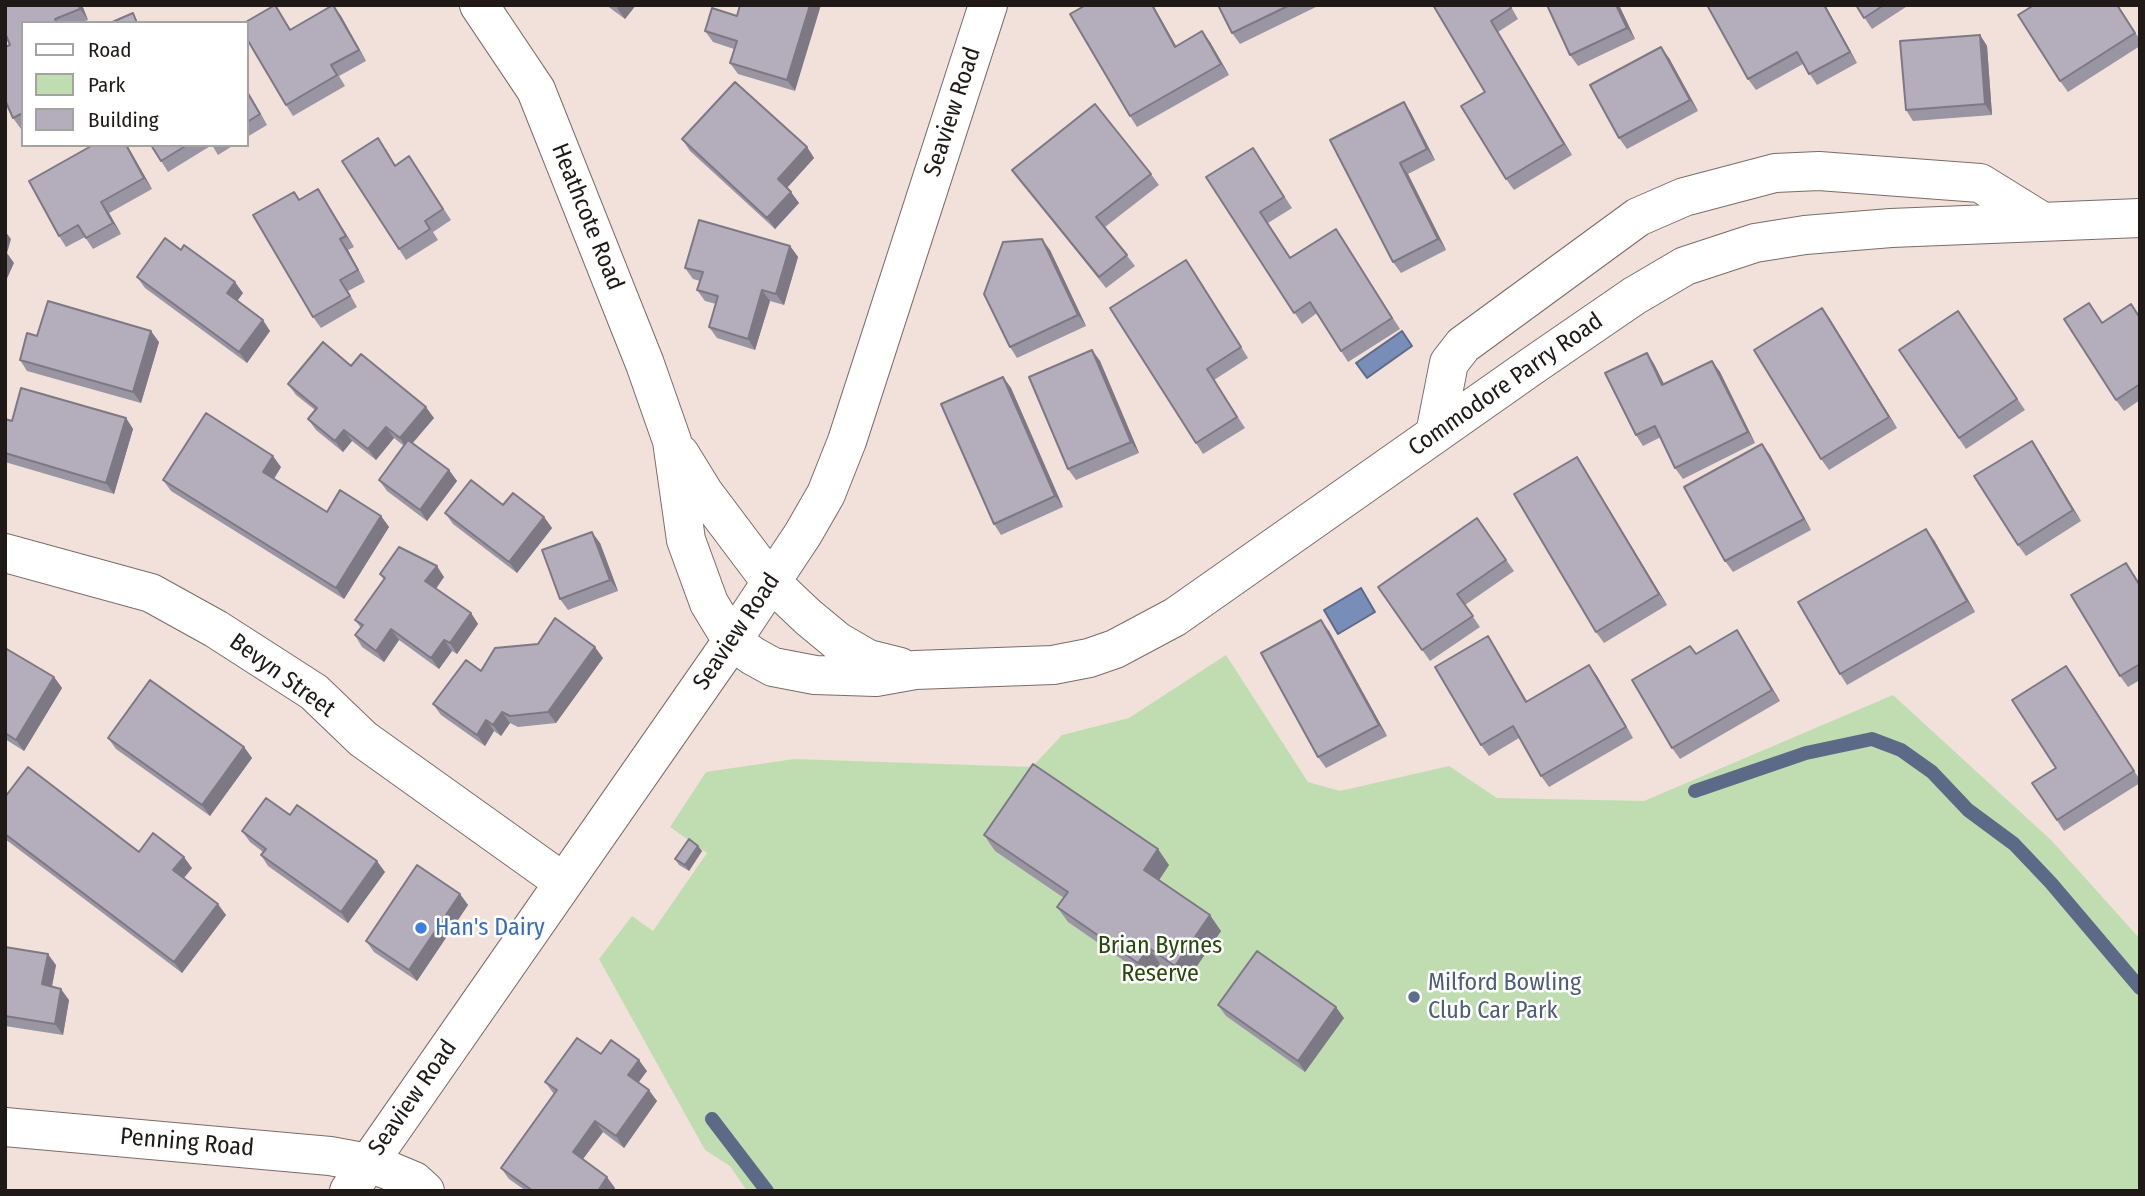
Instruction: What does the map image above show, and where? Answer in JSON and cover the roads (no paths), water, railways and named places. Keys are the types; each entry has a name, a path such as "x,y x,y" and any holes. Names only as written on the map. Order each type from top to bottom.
{"street":[{"name":"Heathcote Road","path":"479,5 536,90 645,364 671,441 687,540 696,572 709,603 732,640"},
{"name":"Seaview Road","path":"358,1177 732,640 803,534 825,494 847,441 988,5"},
{"path":"1435,434 1448,363 1463,345 1638,217 1684,197 1775,173 1819,171 1980,183 2043,222"},
{"name":"Commodore Parry Road","path":"732,640 773,667 815,676 876,677 915,670 1054,666 1089,658 1115,649 1175,617 1634,296 1685,266 1755,243 1805,235 1891,228 2140,218"},
{"name":"Heathcote Road","path":"671,441 704,493 771,582"},
{"name":"Bevyn Street","path":"5,553 151,593 216,629 314,692 363,739 563,882"},
{"name":"Commodore Parry Road","path":"771,582 837,641 868,659 915,670"},
{"name":"Penning Road","path":"5,1127 307,1153 358,1177 414,1181 425,1191"}],"water":[{"path":"1402,331 1412,346 1367,378 1356,363"},
{"path":"1361,588 1375,612 1338,634 1324,610"}],"waterway":[{"path":"1695,791 1806,753 1872,739 1901,750 1932,772 1968,810 2014,844 2051,883 2140,988"},
{"path":"712,1119 767,1191"}],"place":[{"name":"Han's Dairy","path":"421,928"},
{"name":"Milford Bowling Club Car Park","path":"1414,997"}],"park label":[{"name":"Brian Byrnes Reserve","path":"1160,960"}]}
